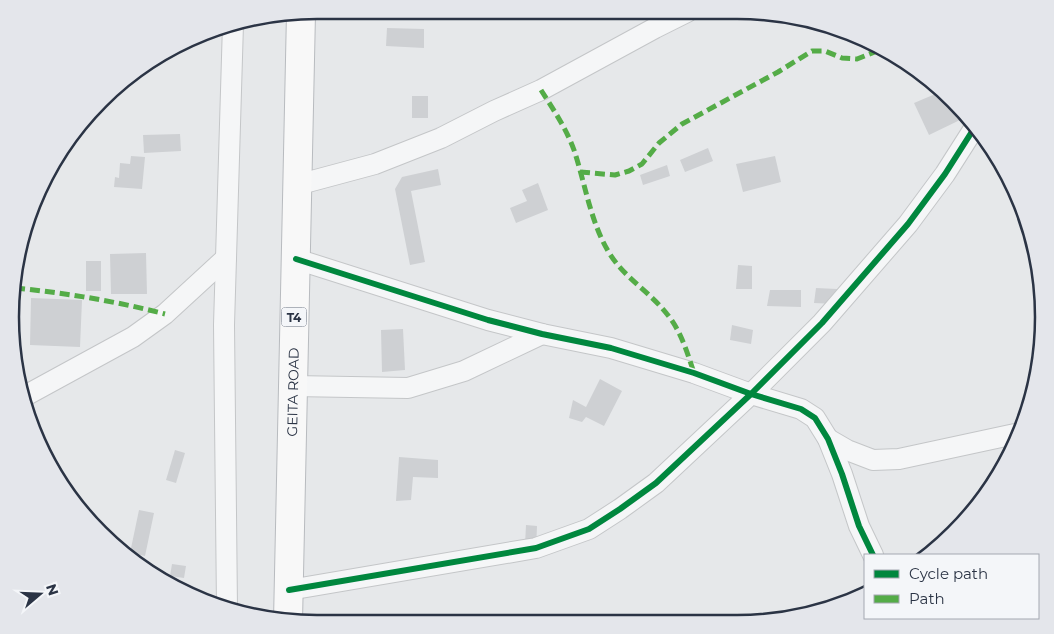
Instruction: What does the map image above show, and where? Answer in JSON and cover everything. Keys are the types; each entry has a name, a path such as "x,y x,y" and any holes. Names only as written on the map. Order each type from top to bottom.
{"highway":[{"name":"GEITA ROAD","path":"288,614 301,19"}],"street":[{"path":"297,184 375,164 442,138 494,111 541,90 638,36 673,19"},
{"path":"227,601 224,325 233,31"},
{"path":"289,590 536,548 590,529 656,483 751,394 822,323 908,224 945,174 972,132"},
{"path":"29,394 133,337 165,314 226,258"},
{"path":"296,258 423,300 542,334 611,348 694,373 751,394 801,409 815,418 828,438 860,526 873,554"},
{"path":"293,386 408,388 464,371 542,334"},
{"path":"828,438 847,450 873,460 898,459 1011,435"}],"building":[{"path":"387,28 424,29 424,48 386,46"},
{"path":"935,94 960,120 929,135 914,103"},
{"path":"412,96 428,96 428,118 412,118"},
{"path":"180,134 181,151 144,153 143,135"},
{"path":"708,148 713,161 685,172 680,160"},
{"path":"131,156 145,157 142,189 114,187 115,177 119,178 120,163 130,164"},
{"path":"775,156 781,182 743,192 736,164"},
{"path":"667,165 670,176 643,185 640,175"},
{"path":"438,169 441,185 411,191 425,262 410,265 395,189 402,177"},
{"path":"538,183 548,210 516,223 510,208 527,201 522,190"},
{"path":"146,253 147,294 111,294 110,254"},
{"path":"86,261 101,261 101,291 86,291"},
{"path":"738,265 752,266 752,289 736,289"},
{"path":"816,288 837,289 836,304 814,303"},
{"path":"770,290 801,290 801,307 767,306"},
{"path":"31,298 82,300 80,347 30,345"},
{"path":"732,325 753,330 751,344 730,340"},
{"path":"403,329 405,370 382,372 381,330"},
{"path":"600,379 622,391 604,426 586,417 582,422 569,418 573,400 586,407"},
{"path":"175,450 185,453 176,483 166,480"},
{"path":"399,457 438,460 438,478 413,477 411,500 396,501"},
{"path":"139,510 154,513 145,556 135,554 131,550"},
{"path":"526,525 537,526 536,550 525,545"},
{"path":"172,564 186,566 184,578 170,576"}],"marked path":[{"path":"580,172 615,175 629,171 642,164 659,143 682,124 778,72 812,51 825,51 842,58 857,59 874,52"},
{"path":"541,90 571,142 592,214 608,251 621,269 660,306 672,321 683,342 694,373"},
{"path":"20,289 90,298 165,314"}],"cycle path":[{"path":"289,590 536,548 589,529 620,509 656,483 751,394 822,323 908,224 945,174 972,132"},
{"path":"296,259 488,320 542,334 611,348 694,373 751,394 801,409 815,418 828,439 859,526 873,554"}]}
